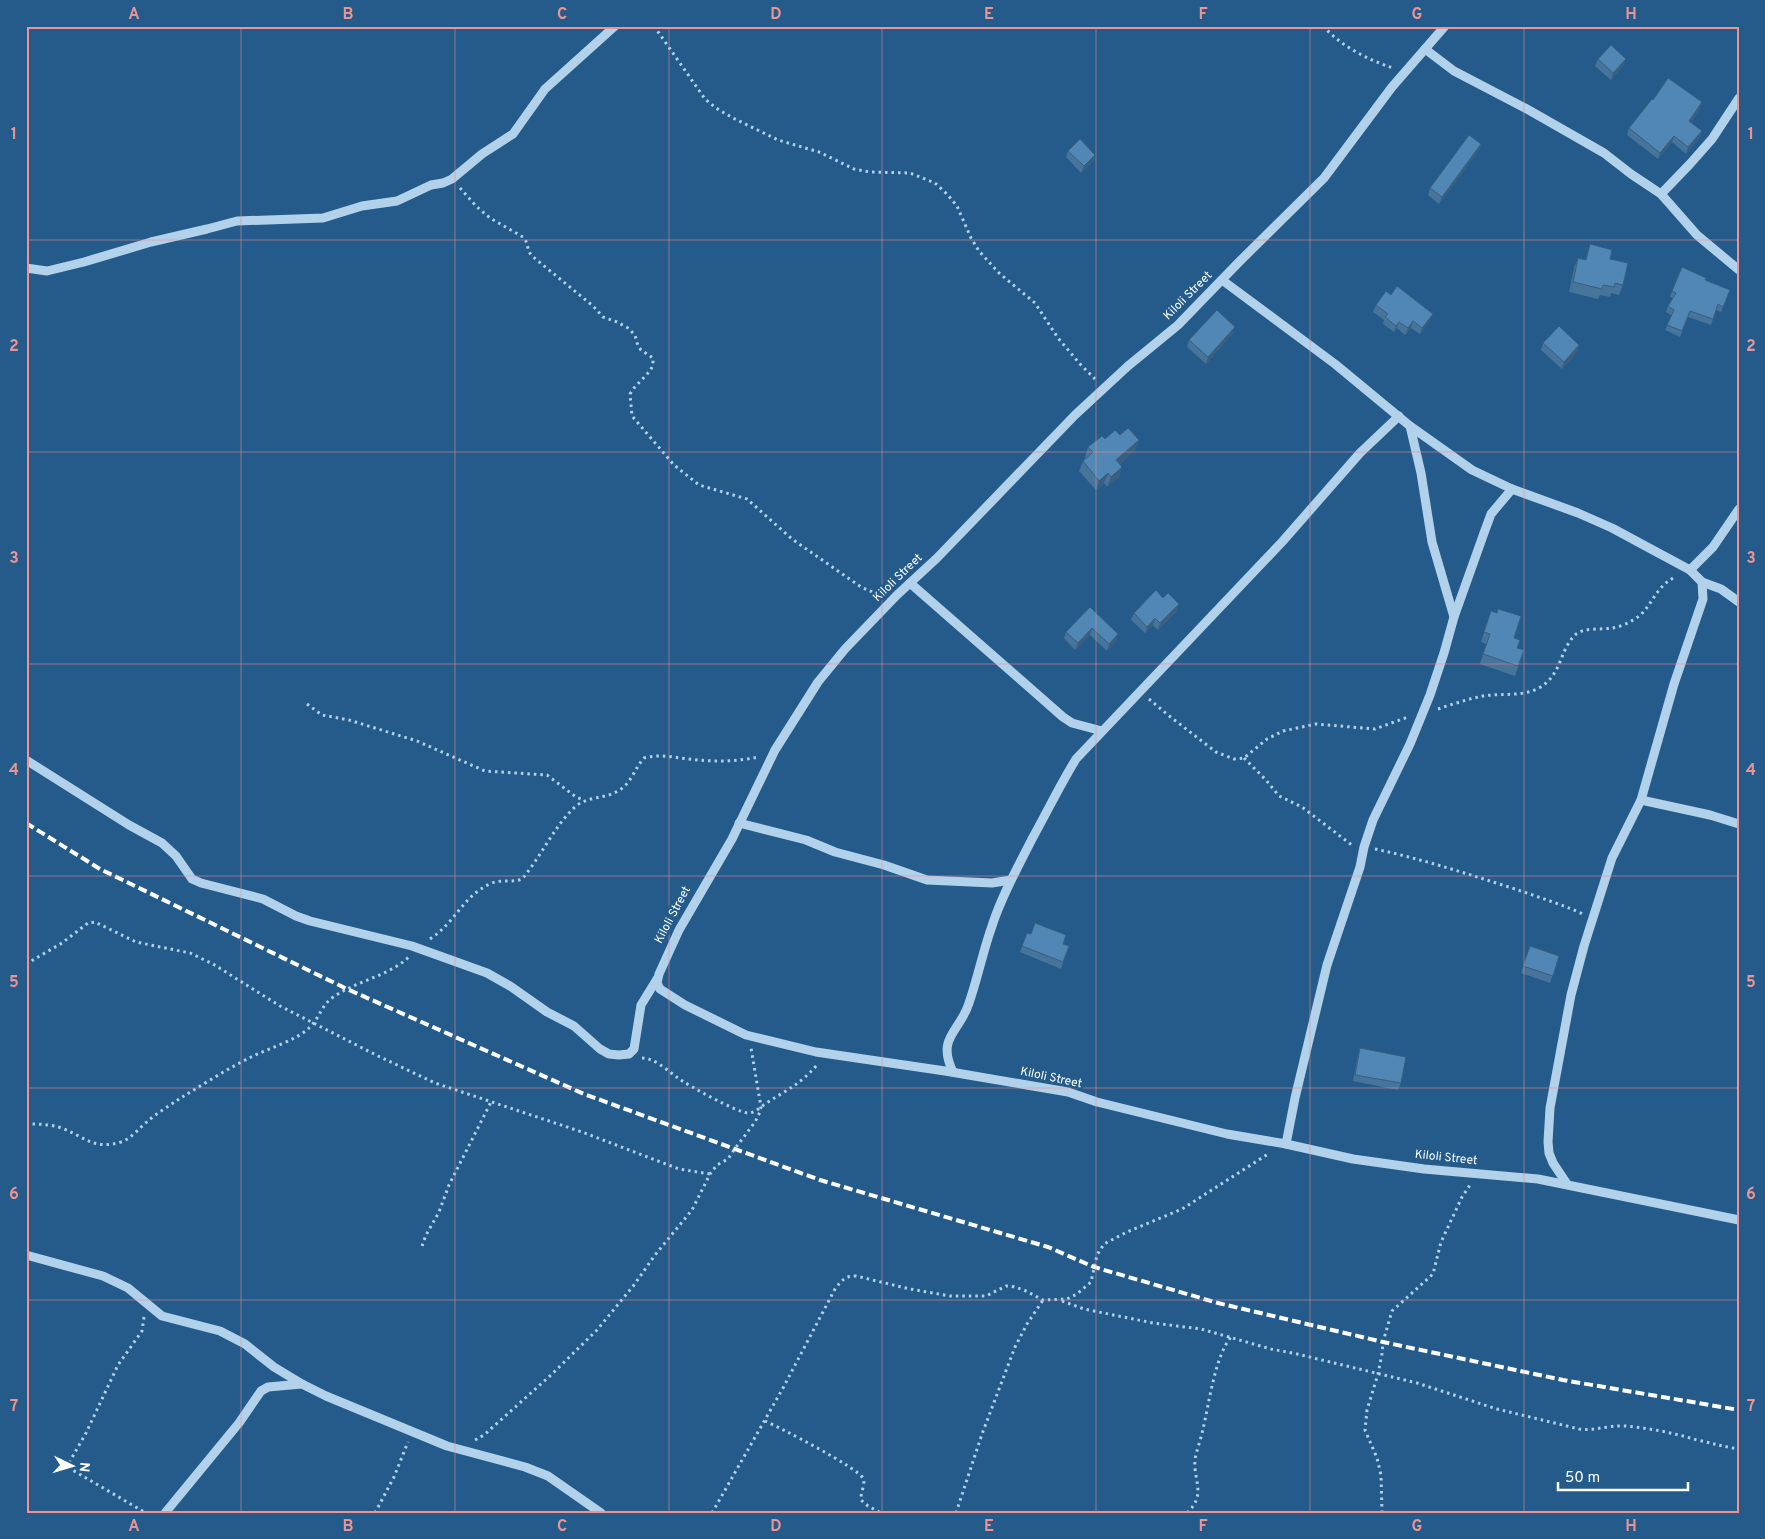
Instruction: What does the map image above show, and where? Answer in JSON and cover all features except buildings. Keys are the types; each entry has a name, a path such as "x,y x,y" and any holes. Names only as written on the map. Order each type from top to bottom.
{"street":[{"path":"26,268 47,271 151,242 207,230 237,221 323,218 362,206 397,201 431,185 452,179 482,154 513,134 545,89 615,26"},
{"name":"Kiloli Street","path":"1446,26 1392,87 1324,178 1178,325 1104,388 1049,442 937,558 897,595 830,667 775,750 732,839 679,930 657,979 660,989 665,993 746,1035 816,1052 953,1072 1068,1092 1097,1102 1227,1134 1286,1144 1353,1159 1424,1169 1538,1179 1739,1220"},
{"path":"1424,49 1454,70 1549,120 1604,152 1631,174 1661,194 1697,235 1739,270"},
{"path":"1661,194 1712,138 1739,98"},
{"path":"1222,280 1336,364 1410,426 1472,470 1512,489 1578,513 1612,528 1690,570 1702,582 1721,589 1739,602"},
{"path":"953,1072 947,1053 948,1043 950,1036 967,1009 992,925 1010,880 1076,759 1282,542 1360,453 1399,416"},
{"path":"1410,426 1421,473 1432,542 1454,617"},
{"path":"1286,1144 1327,965 1364,847 1374,820 1422,714 1444,653 1454,617 1492,514 1512,489"},
{"path":"1690,570 1713,546 1739,509"},
{"path":"910,582 1072,724 1102,731"},
{"path":"1567,1184 1553,1163 1549,1153 1548,1142 1550,1108 1571,995 1612,858 1641,800 1674,684 1700,613 1703,599 1702,582"},
{"path":"26,760 129,825 162,843 176,856 192,879 263,899 310,921 415,947 487,973 510,986 547,1012 574,1026 608,1054 629,1054 634,1049 641,1005 657,979"},
{"path":"1641,800 1710,815 1739,824"},
{"path":"739,823 806,840 835,852 926,880 992,883 1010,880"},
{"path":"26,1255 103,1276 128,1288 162,1316 220,1331 244,1344 274,1367 302,1384 355,1409 412,1432 548,1476 601,1513"},
{"path":"165,1513 239,1424 261,1391 268,1387 302,1384"}],"path":[{"path":"654,26 705,99 733,118 778,140 818,152 862,172 910,174 935,184 957,206 979,251 999,273 1035,302 1058,338 1104,388"},
{"path":"1323,26 1354,51 1383,65 1406,72"},
{"path":"452,179 476,207 490,218 523,237 526,240 528,252 532,256 587,300 603,317 624,325 635,335 641,350 653,358 650,371 630,394 630,411 632,416 674,465 699,485 747,499 792,539 861,588 874,594 897,595"},
{"path":"1142,691 1168,715 1216,752 1234,759 1244,758 1268,738 1283,731 1316,724 1375,729 1398,720 1468,699 1483,696 1521,694 1537,689 1549,681 1574,636 1581,631 1613,628 1633,620 1646,609 1659,588 1668,580 1690,570"},
{"path":"307,704 322,715 349,720 417,741 485,771 547,774 584,801"},
{"path":"26,1124 43,1124 63,1128 92,1144 121,1142 178,1100 249,1058 308,1029 324,1005 331,999 347,989 401,964 409,957 415,947 445,928 459,912 466,900 478,890 495,882 516,882 522,880 575,807 584,801 609,796 627,785 644,758 664,756 701,761 731,761 745,760 775,750"},
{"path":"1244,758 1279,796 1308,811 1328,829 1347,840 1362,857"},
{"path":"1364,847 1413,857 1465,873 1564,905 1593,918"},
{"path":"26,964 62,943 88,923 95,922 136,942 190,952 213,964 280,1006 434,1083 582,1132 679,1169 710,1174"},
{"path":"460,1449 484,1435 551,1375 596,1330 634,1285 655,1255 692,1210 710,1174 717,1165 728,1159 755,1122 760,1114 761,1107 752,1054 746,1035"},
{"path":"623,1055 646,1058 653,1061 685,1083 745,1113 756,1111 794,1087 817,1065 835,1055"},
{"path":"422,1246 439,1212 449,1185 491,1102"},
{"path":"712,1513 765,1421 835,1289 843,1279 848,1276 950,1296 986,1296 1006,1286 1011,1286 1024,1290 1043,1300 1068,1299 1091,1282 1097,1255 1104,1244 1127,1232 1182,1209 1286,1144"},
{"path":"1382,1513 1381,1475 1377,1458 1365,1430 1367,1410 1378,1374 1383,1342 1392,1311 1433,1274 1440,1242 1468,1186 1481,1175"},
{"path":"956,1513 982,1434 1012,1355 1027,1324 1043,1300"},
{"path":"1059,1300 1099,1312 1153,1323 1201,1329 1272,1349 1417,1384 1498,1409 1579,1429 1587,1430 1625,1426 1660,1431 1714,1445 1739,1449"},
{"path":"144,1301 144,1325 142,1331 118,1365 86,1433 70,1461 70,1468 146,1513"},
{"path":"1187,1513 1198,1499 1196,1456 1224,1346 1231,1338"},
{"path":"765,1421 847,1464 862,1477 864,1482 860,1496 861,1500 881,1513"},
{"path":"375,1513 394,1477 412,1432"}],"railway":[{"path":"26,823 100,869 347,989 584,1094 820,1180 1048,1247 1094,1267 1218,1303 1383,1342 1563,1380 1739,1410"}]}
